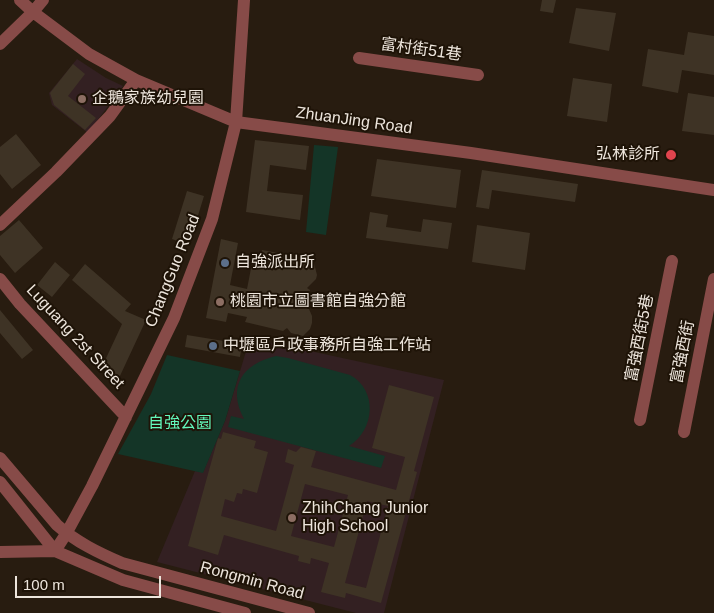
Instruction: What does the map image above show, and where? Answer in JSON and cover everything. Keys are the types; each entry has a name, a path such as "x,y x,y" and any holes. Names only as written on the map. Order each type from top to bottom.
{"street":[{"name":"ZhuanJing Road","path":"20,0 89,54 136,80 236,122 462,152 714,190"},
{"path":"0,44 43,0"},
{"name":"ChangGuo Road","path":"66,534 174,318 212,219 236,122 244,0"},
{"name":"富村街51巷","path":"359,58 478,75"},
{"path":"0,224 56,172 110,116 136,80"},
{"name":"富強西街5巷","path":"640,420 672,261"},
{"name":"Luguang 2st Street","path":"0,279 20,304 126,417"},
{"name":"富強西街","path":"684,432 714,279"},
{"name":"Rongmin Road","path":"0,458 66,534 96,552 122,563 309,613"},
{"path":"0,482 55,551 66,534"},
{"name":"Rongmin Road","path":"0,552 55,551 123,580 245,613"}],"shaded area":[{"name":"企鵝家族幼兒園","path":"77,59 106,78 123,86 88,133 52,105 49,93"},
{"name":"ZhihChang Junior High School","path":"250,338 444,380 384,613 356,613 157,562 195,471 203,472 225,421"}],"green space":[{"path":"314,145 338,147 326,235 306,232"},
{"name":"自強公園","path":"167,355 240,371 225,421 203,473 118,454 151,394"},
{"path":"276,356 350,375 359,382 369,400 370,410 364,430 358,439 349,446 385,456 381,468 228,427 231,416 244,419 237,397 241,378 254,365"}],"building":[{"path":"542,0 556,0 553,13 540,11"},
{"path":"576,8 616,13 609,51 569,43"},
{"path":"688,32 714,36 714,75 682,70 678,93 642,86 648,49 684,55"},
{"name":"企鵝家族幼兒園","path":"73,64 85,74 68,96 96,118 85,130 54,105 50,93"},
{"path":"573,78 612,84 607,122 567,116"},
{"path":"688,93 714,97 714,135 682,131"},
{"path":"16,134 41,165 12,189 0,174 0,147"},
{"path":"255,140 309,146 306,170 270,165 267,191 303,195 300,220 246,212"},
{"path":"377,159 461,170 456,208 371,196"},
{"path":"482,170 578,184 575,202 492,190 489,209 476,207"},
{"path":"187,191 204,196 189,245 172,239"},
{"path":"370,212 388,215 386,227 421,232 423,219 452,223 448,249 366,238"},
{"path":"19,220 43,248 15,273 0,255 0,236"},
{"path":"477,225 530,233 525,270 472,262"},
{"path":"221,239 238,243 230,285 247,289 254,253 261,255 262,250 311,259 317,275 316,279 307,288 310,290 309,295 324,299 306,302 312,316 312,323 310,329 303,336 291,333 287,328 283,331 245,322 247,317 228,313 226,322 206,318"},
{"path":"55,262 70,275 52,297 37,285"},
{"path":"85,264 131,304 125,311 146,320 119,378 101,369 122,324 72,280"},
{"path":"0,310 33,350 22,359 0,333"},
{"name":"中壢區戶政事務所自強工作站","path":"187,335 242,344 240,357 185,347"},
{"path":"389,385 434,397 414,471 417,472 381,603 346,593 345,598 321,592 329,563 311,558 310,564 298,561 299,556 224,535 218,555 188,546 218,438 221,439 223,432 256,441 254,448 268,452 257,493 243,489 242,494 237,493 234,502 225,499 221,516 276,531 294,465 285,462 288,449 296,452 301,447 316,451 311,467 396,490 405,457 372,448","holes":["305,484 348,495 334,547 291,536","367,501 388,506 366,588 345,583"]}],"place":[{"name":"企鵝家族幼兒園","path":"82,99"},
{"name":"弘林診所","path":"671,155"},
{"name":"自強派出所","path":"225,263"},
{"name":"桃園市立圖書館自強分館","path":"220,302"},
{"name":"中壢區戶政事務所自強工作站","path":"213,346"},
{"name":"ZhihChang Junior High School","path":"292,518"}]}
